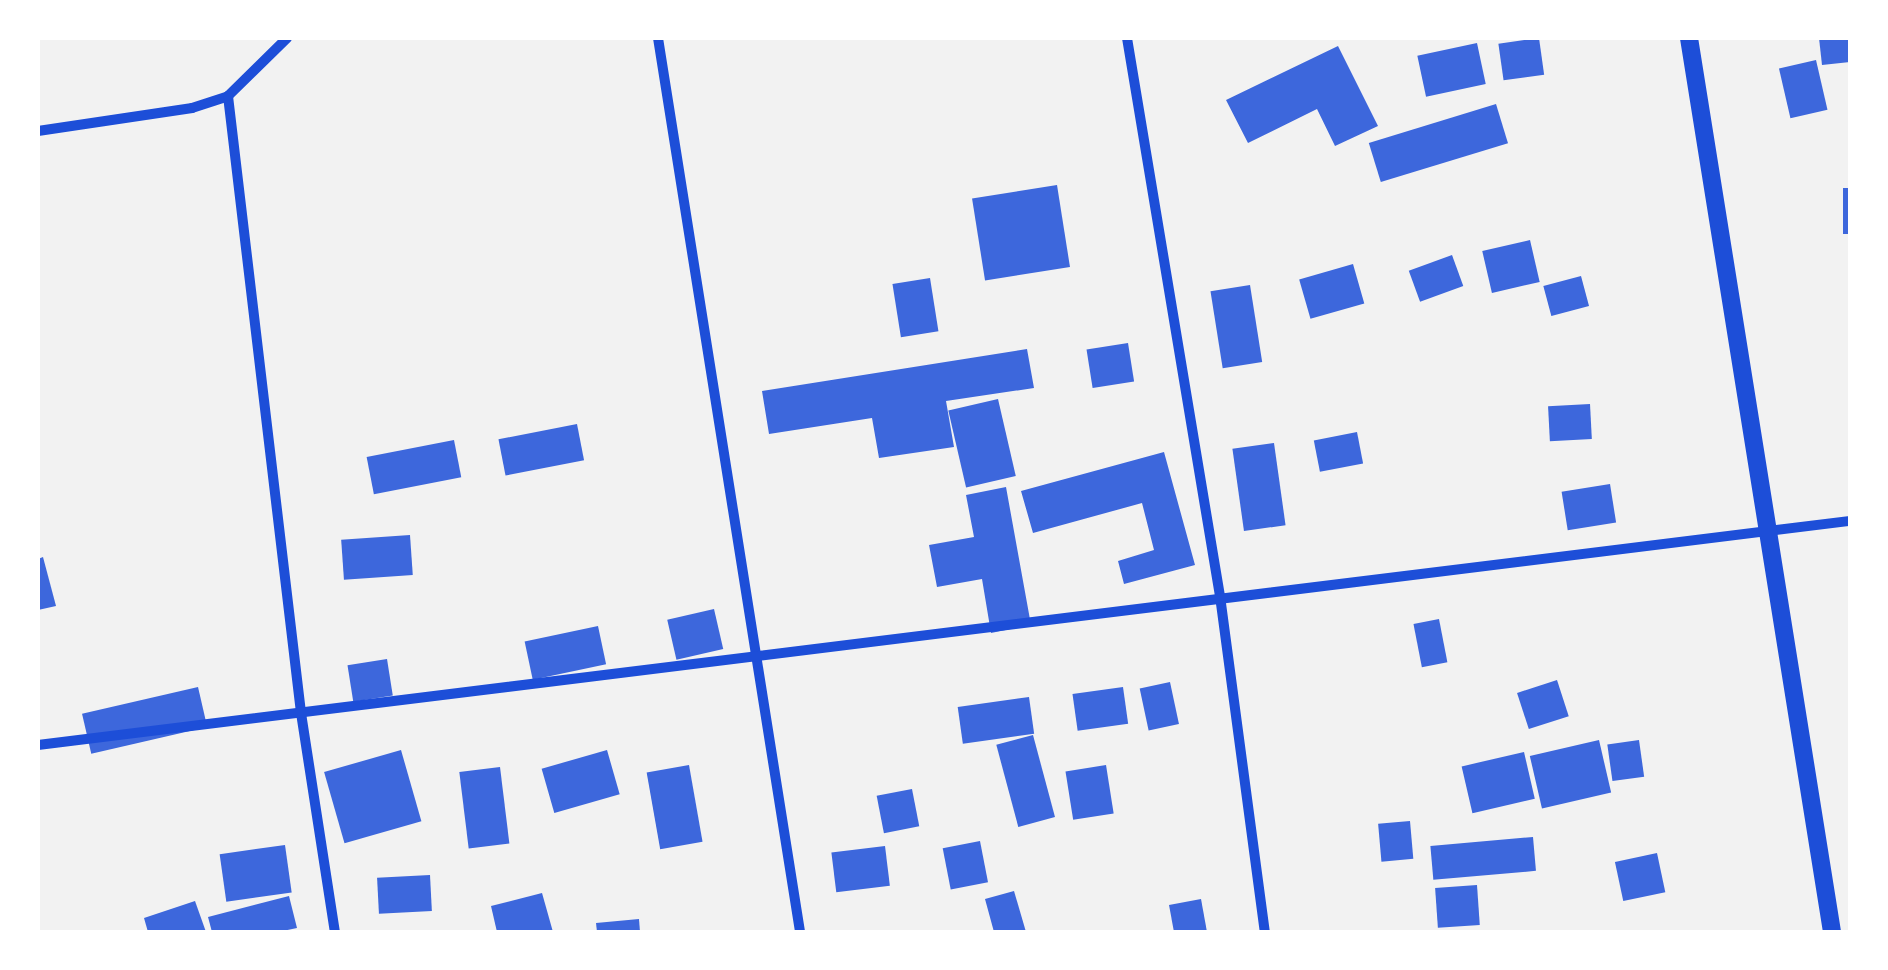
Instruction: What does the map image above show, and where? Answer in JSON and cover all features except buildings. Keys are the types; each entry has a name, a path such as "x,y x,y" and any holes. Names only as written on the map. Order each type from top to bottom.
{"street":[{"path":"38,131 192,108 228,96 287,38"},
{"path":"658,38 800,932"},
{"path":"1126,38 1220,596 1265,932"},
{"path":"1688,38 1832,932"},
{"path":"228,96 302,713 335,932"},
{"path":"38,745 1850,521"}]}
